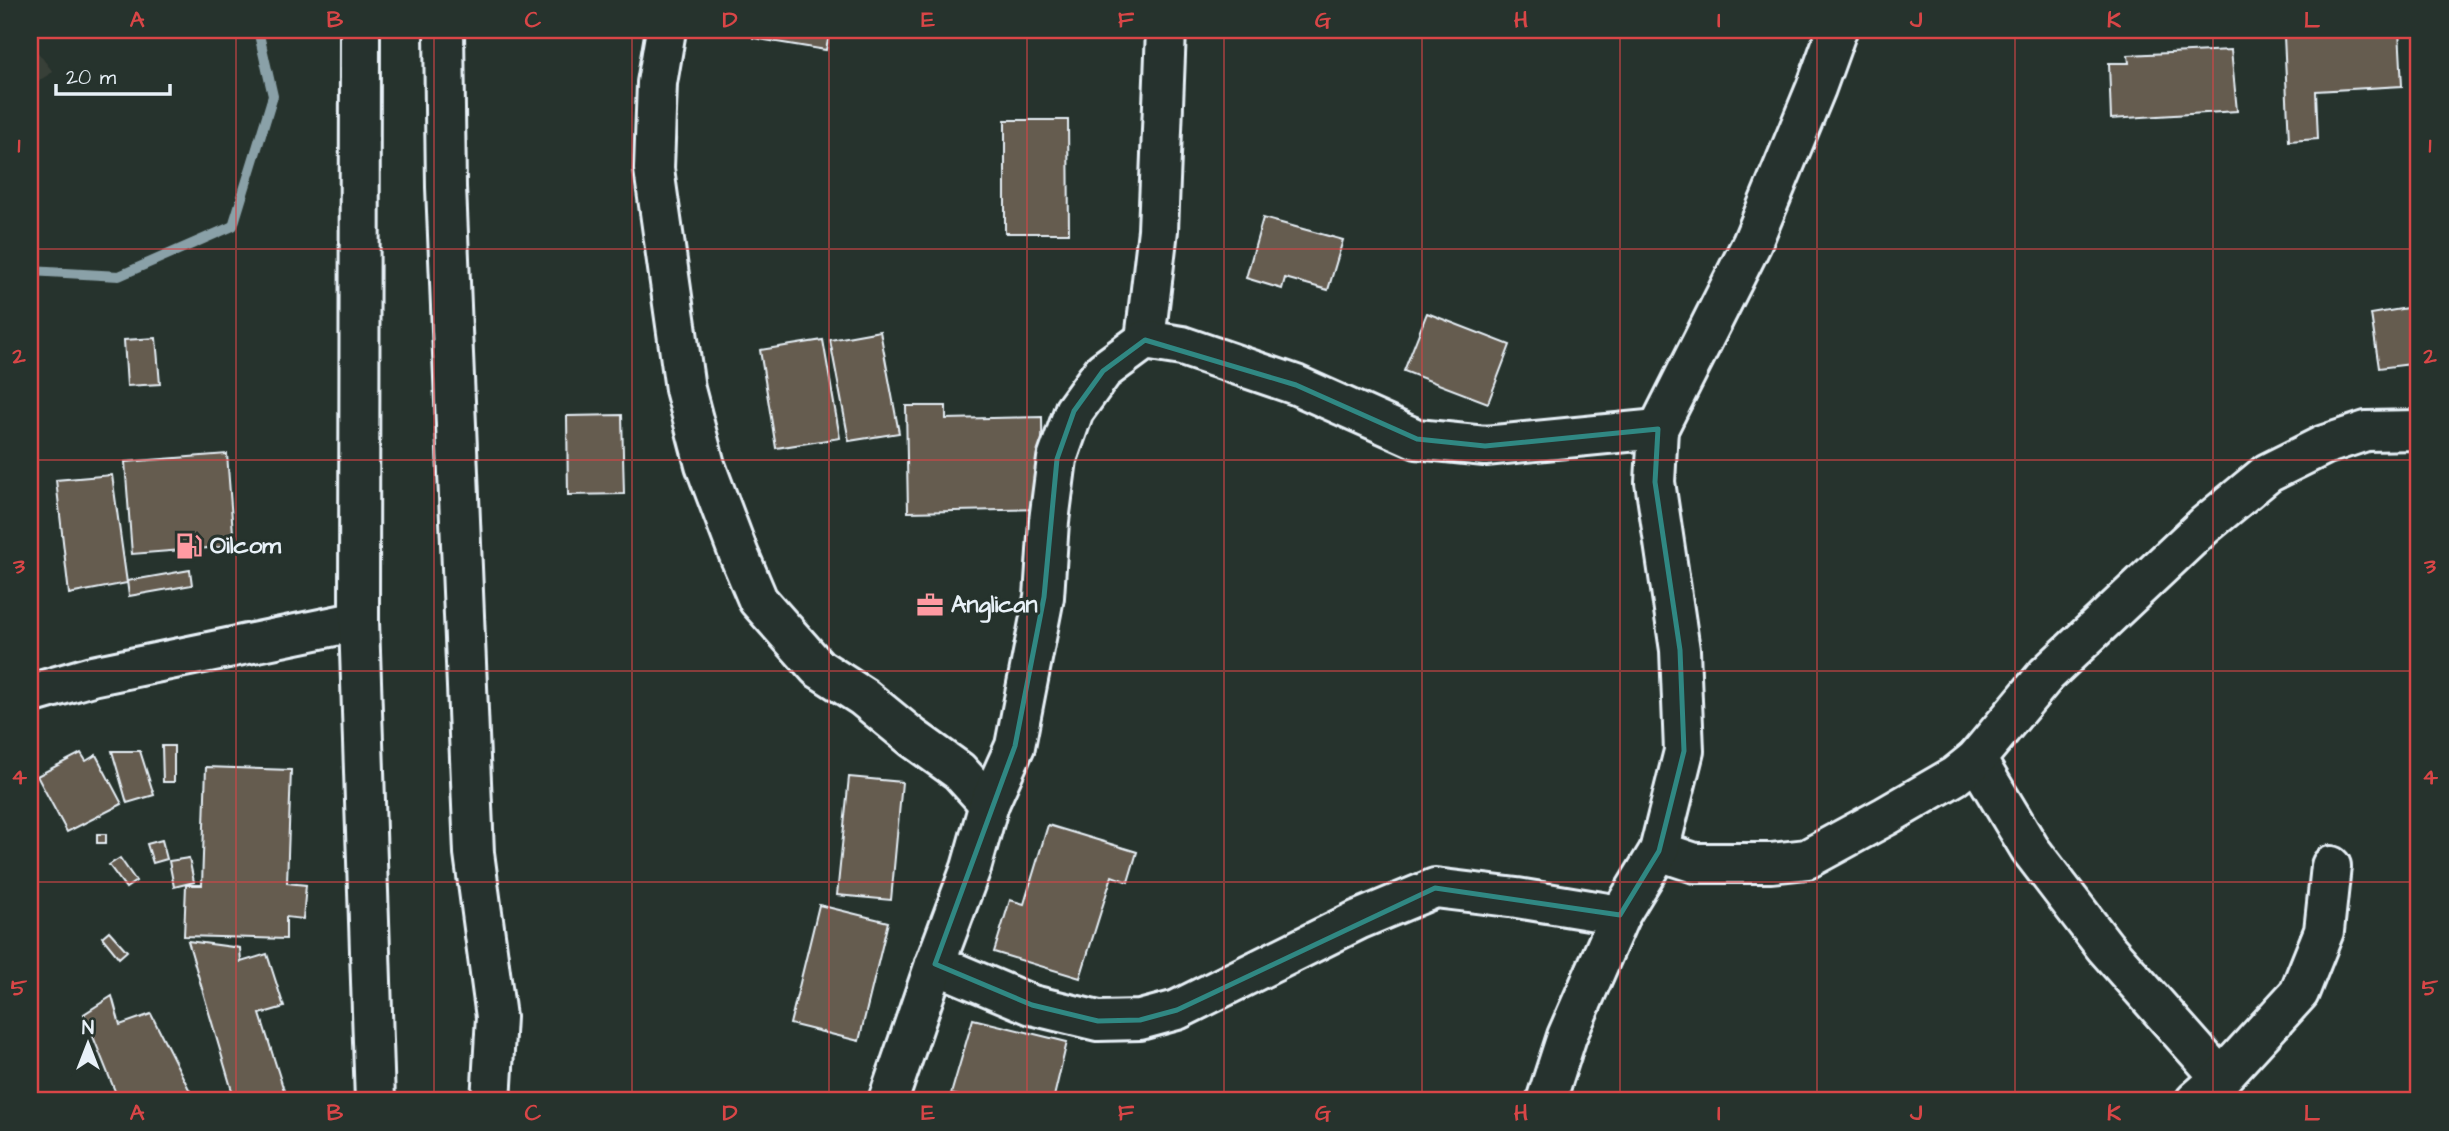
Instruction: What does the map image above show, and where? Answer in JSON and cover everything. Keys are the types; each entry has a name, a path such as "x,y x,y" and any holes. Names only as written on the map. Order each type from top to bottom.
{"street":[{"path":"360,30 359,621 375,1101"},
{"path":"444,30 447,229 474,853 496,1017 491,1101"},
{"path":"666,30 657,83 654,169 685,389 705,465 739,555 758,600 818,668 863,697 959,771 989,804"},
{"path":"1145,340 1158,230 1166,30"},
{"path":"1546,1101 1567,1036 1620,915 1659,851 1684,751 1680,649 1655,482 1658,429 1752,243 1837,30"},
{"path":"888,1101 971,868 989,804 1015,746 1044,597 1056,459 1074,411 1103,371 1145,340 1182,346 1296,386 1417,439 1485,446 1658,429"},
{"path":"1659,851 1695,863 1770,863 1807,859 1955,776 1976,759 2046,675 2205,525 2268,473 2324,445 2366,431 2419,429"},
{"path":"30,694 92,676 359,621"},
{"path":"1976,759 2030,849 2097,936 2208,1090 2299,993 2324,931 2331,866"},
{"path":"935,964 1032,1005 1098,1021 1140,1020 1177,1010 1358,920 1435,888 1506,896 1620,915"}],"highlighted area":[{"path":"1145,340 1296,385 1417,439 1485,446 1658,429 1655,482 1680,650 1684,751 1659,851 1620,915 1435,888 1177,1010 1140,1020 1098,1021 1032,1005 935,964 1015,746 1044,597 1057,459 1074,411 1103,371"}],"shaded area":[{"path":"30,42 53,72 30,86"}],"building":[{"path":"754,30 830,30 826,50 753,38"},
{"path":"2399,30 2402,86 2316,91 2318,139 2289,141 2284,36"},
{"path":"2231,50 2237,111 2111,119 2109,63 2129,63 2128,55"},
{"path":"1005,120 1068,120 1069,233 1005,233"},
{"path":"1263,218 1343,240 1328,290 1285,278 1282,289 1246,278"},
{"path":"2419,306 2419,363 2379,368 2371,314"},
{"path":"1427,313 1510,345 1488,403 1404,371"},
{"path":"880,331 899,433 849,441 830,340"},
{"path":"156,338 160,384 127,386 124,340"},
{"path":"823,340 840,438 776,448 760,350"},
{"path":"906,406 946,406 946,419 1042,417 1043,509 908,512"},
{"path":"622,415 624,494 568,495 567,416"},
{"path":"227,454 234,546 132,554 125,462"},
{"path":"112,475 127,583 69,594 56,480"},
{"path":"190,570 192,585 129,596 127,581"},
{"path":"162,746 174,746 174,782 163,782"},
{"path":"112,751 140,751 154,795 127,803"},
{"path":"81,753 86,761 96,755 122,804 67,832 37,776"},
{"path":"206,767 291,770 287,883 306,885 303,919 286,917 286,939 184,936 186,885 202,885"},
{"path":"849,777 902,782 891,900 837,895"},
{"path":"1048,825 1137,852 1128,882 1112,876 1080,978 994,952 1010,900 1024,904"},
{"path":"97,834 106,834 106,843 97,843"},
{"path":"162,840 167,859 153,863 147,844"},
{"path":"120,858 136,881 126,888 109,865"},
{"path":"189,858 194,882 174,887 169,861"},
{"path":"819,905 888,922 859,1041 790,1024"},
{"path":"109,931 127,951 119,958 102,937"},
{"path":"188,941 240,948 241,962 267,954 284,1007 260,1014 286,1097 270,1101 235,1101"},
{"path":"112,996 120,1025 151,1014 195,1101 119,1101 84,1014"},
{"path":"973,1019 1067,1042 1053,1101 978,1101 951,1094"}],"waterway":[{"path":"30,271 119,276 233,226 273,96 258,30"},
{"path":"30,1095 39,1101"}],"place":[{"name":"Oilcom","path":"189,546"},
{"name":"Anglican","path":"930,605"}]}
